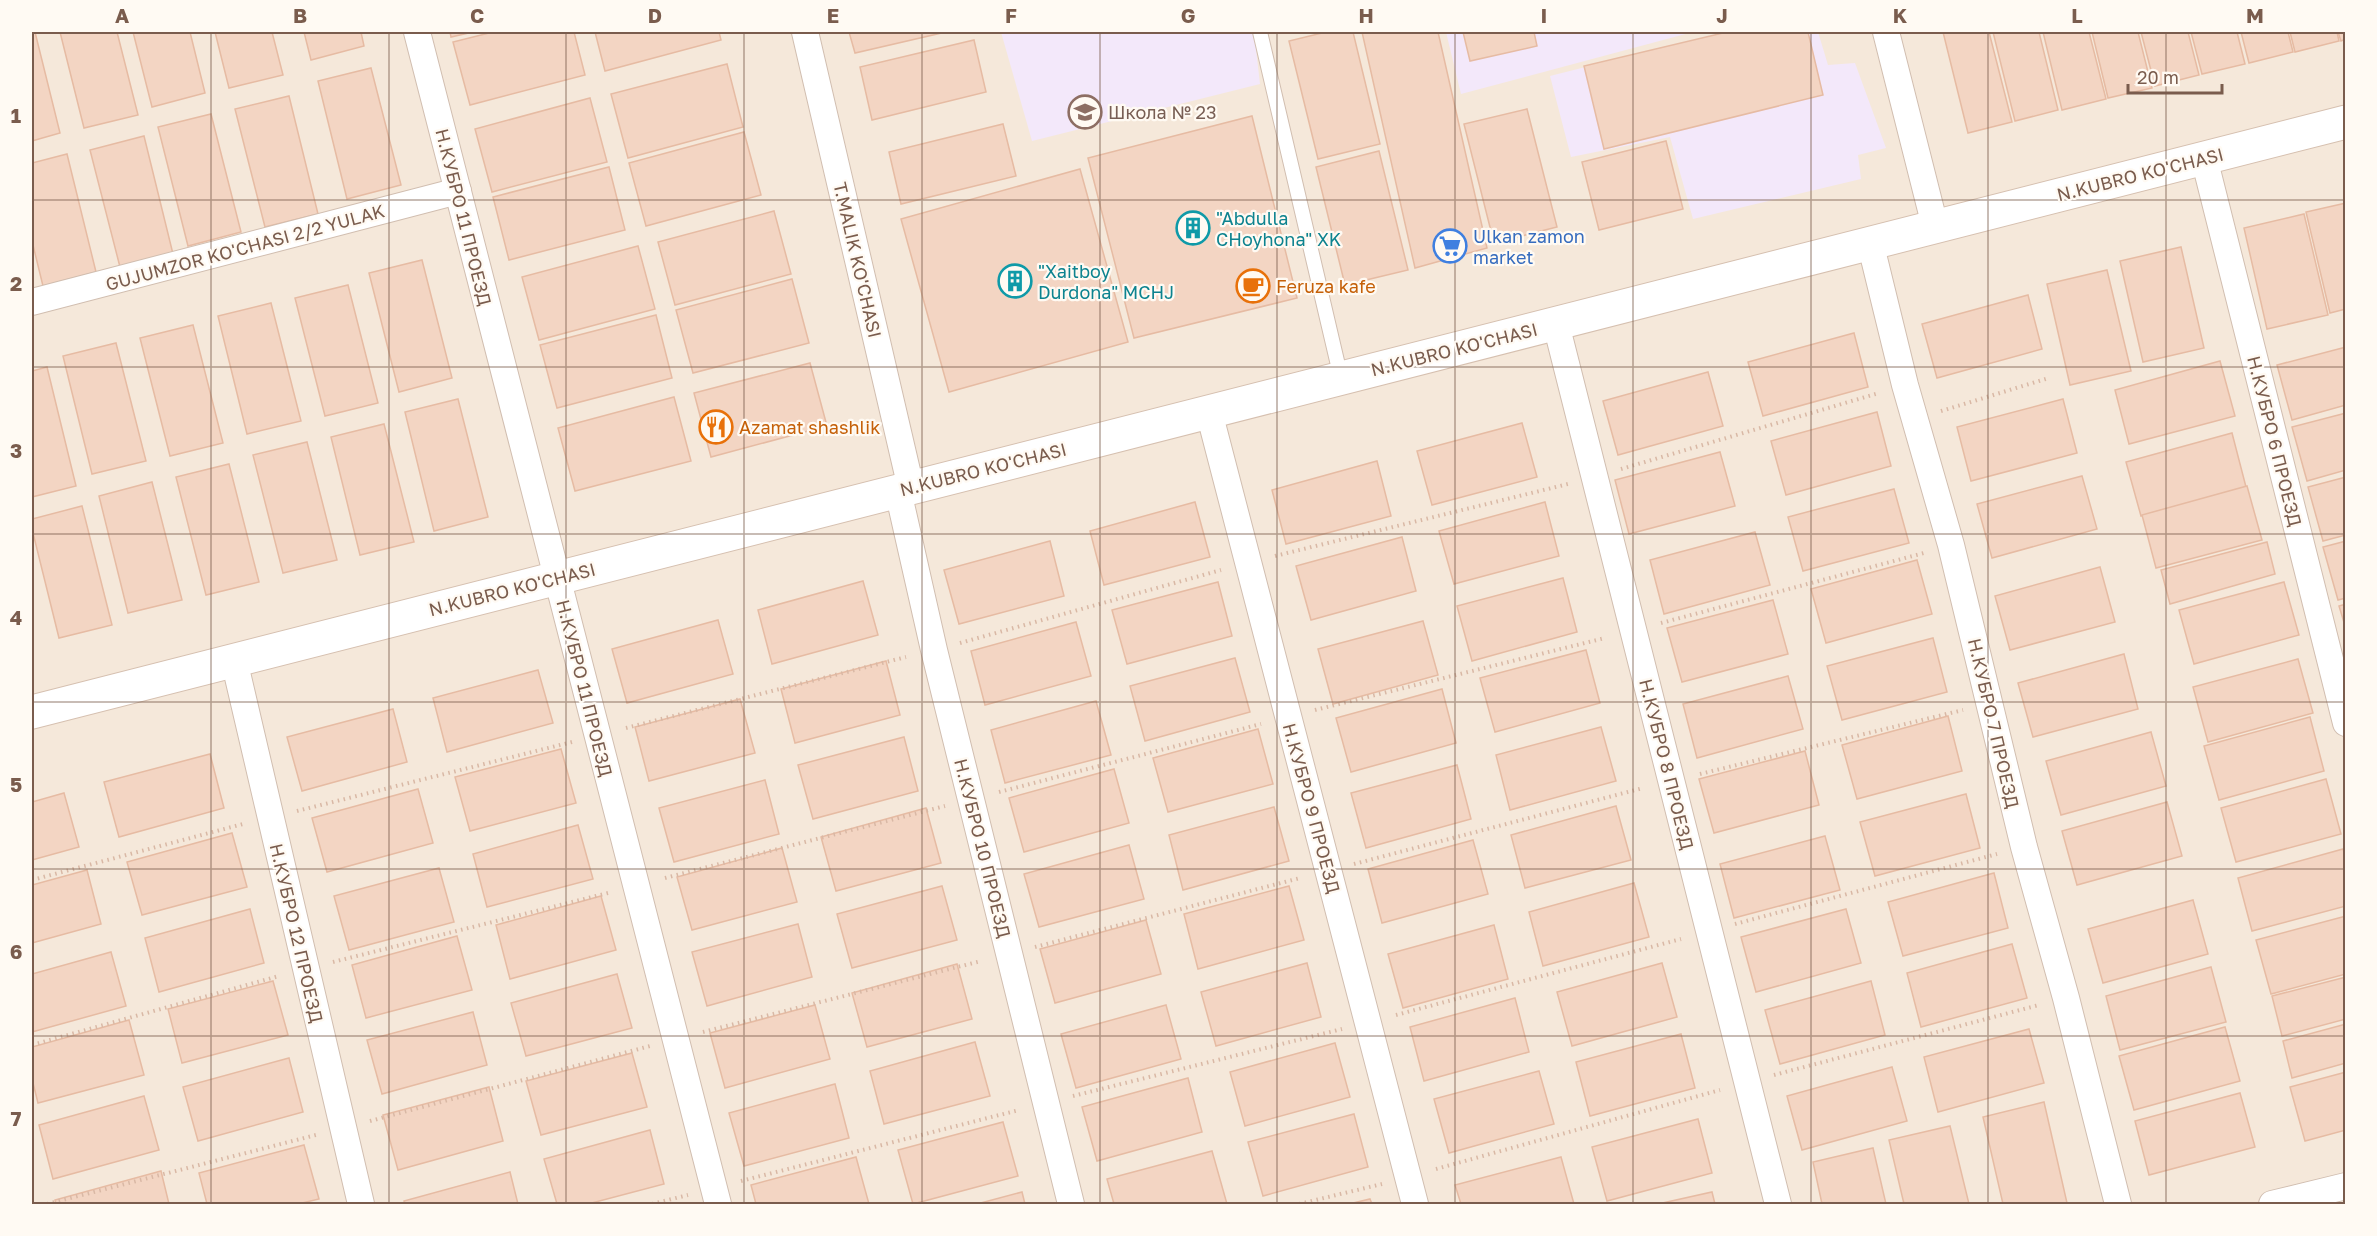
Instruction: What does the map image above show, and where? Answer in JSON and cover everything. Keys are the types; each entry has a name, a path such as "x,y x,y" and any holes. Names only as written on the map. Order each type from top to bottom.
{"street":[{"name":"Н.КУБРО 11 ПРОЕЗД","path":"417,32 718,1204"},
{"name":"T.MALIK KO'CHASI","path":"805,32 904,489"},
{"path":"1886,32 1935,226"},
{"name":"N.KUBRO KO'CHASI","path":"32,712 2346,122"},
{"name":"Н.КУБРО 6 ПРОЕЗД","path":"2204,158 2346,723"},
{"name":"GUJUMZOR KO'CHASI 2/2 YULAK","path":"32,302 458,191"},
{"name":"Н.КУБРО 7 ПРОЕЗД","path":"1870,242 1905,385 1951,545 2024,847 2066,998 2118,1204"},
{"name":"Н.КУБРО 8 ПРОЕЗД","path":"1556,324 1778,1204"},
{"name":"Н.КУБРО 9 ПРОЕЗД","path":"1209,412 1415,1204"},
{"name":"Н.КУБРО 10 ПРОЕЗД","path":"904,489 934,650 1071,1204"},
{"name":"Н.КУБРО 12 ПРОЕЗД","path":"234,660 269,818 361,1204"},
{"path":"2272,1204 2346,1186"}],"lane":[{"path":"1260,32 1341,378"}],"path":[{"path":"1916,419 2049,378"},
{"path":"32,880 934,650 1248,562 1594,477 1905,385"},
{"path":"1299,1204 1408,1177 2066,998"}],"shaded area":[{"path":"32,32 2345,32 2345,1204 32,1204"},
{"name":"Школа № 23","path":"1001,32 1254,32 1260,84 1032,141"},
{"path":"1446,32 1693,32 1461,94"},
{"path":"1724,32 1818,32 1828,65 1855,63 1886,148 1858,155 1861,179 1693,219 1670,137 1571,157 1550,76"}],"building":[{"path":"32,32 35,32 60,133 32,141"},
{"path":"60,32 117,32 138,115 84,128"},
{"path":"133,32 190,32 205,93 152,107"},
{"path":"215,32 272,32 283,75 229,88"},
{"path":"304,32 361,32 364,46 311,60"},
{"path":"450,32 473,32 451,37"},
{"path":"493,32 574,32 585,75 470,105 453,42"},
{"path":"595,32 719,32 721,40 605,71"},
{"path":"849,32 946,32 855,53"},
{"path":"1326,32 1353,32 1380,144 1318,159 1289,41"},
{"path":"1362,32 1438,32 1487,248 1415,268"},
{"path":"1463,32 1534,32 1537,46 1470,61"},
{"path":"1727,32 1808,32 1823,95 1604,149 1584,66"},
{"path":"1943,32 1989,32 2012,122 1968,133"},
{"path":"1993,32 2039,32 2058,110 2015,121"},
{"path":"2043,32 2089,32 2106,99 2062,110"},
{"path":"2092,32 2138,32 2152,88 2108,98"},
{"path":"2141,32 2188,32 2199,75 2155,86"},
{"path":"2191,32 2237,32 2245,64 2202,74"},
{"path":"2241,32 2288,32 2293,52 2249,63"},
{"path":"2290,32 2337,32 2339,41 2295,52"},
{"path":"2338,32 2346,32 2346,39 2341,41"},
{"path":"974,40 986,92 872,120 860,67"},
{"path":"727,64 743,127 628,158 611,94"},
{"path":"371,68 401,185 347,199 318,81"},
{"path":"289,96 318,214 265,227 235,109"},
{"path":"590,98 607,162 492,192 475,129"},
{"path":"1527,109 1557,227 1494,243 1464,124"},
{"path":"211,114 241,232 188,246 158,127"},
{"name":"\"Abdulla CHoyhona\" XK","path":"1252,116 1297,298 1134,338 1088,158"},
{"path":"1003,124 1016,176 901,204 889,152"},
{"path":"744,132 761,195 646,226 629,163"},
{"path":"144,136 173,254 120,267 90,150"},
{"path":"1666,141 1683,209 1599,230 1582,162"},
{"path":"1379,151 1408,270 1345,285 1316,167"},
{"path":"67,154 96,272 43,286 32,241 32,163"},
{"path":"609,167 625,230 509,260 493,197"},
{"name":"\"Xaitboy Durdona\" MCHJ","path":"1080,169 1128,342 949,392 901,219"},
{"path":"2346,203 2346,309 2330,313 2306,212"},
{"path":"774,211 791,274 675,305 658,242"},
{"path":"2304,214 2328,315 2267,329 2244,228"},
{"path":"638,246 655,309 539,340 522,277"},
{"path":"2181,247 2204,348 2143,362 2120,261"},
{"path":"422,260 452,378 399,392 369,273"},
{"path":"2107,270 2131,371 2070,385 2047,284"},
{"path":"792,279 809,343 693,373 676,310"},
{"path":"348,285 378,403 325,416 295,298"},
{"path":"2028,295 2042,349 1937,378 1922,324"},
{"path":"271,303 301,421 247,434 218,316"},
{"path":"656,315 672,378 557,408 540,345"},
{"path":"193,325 223,443 170,456 140,338"},
{"path":"1854,333 1868,387 1763,416 1748,362"},
{"path":"116,343 146,461 92,474 63,356"},
{"path":"2346,347 2346,405 2292,420 2277,365"},
{"path":"2220,361 2235,416 2129,444 2115,390"},
{"path":"810,363 827,426 711,457 694,393"},
{"path":"47,367 76,486 32,497 32,371"},
{"path":"1708,372 1723,426 1618,455 1603,401"},
{"path":"674,397 691,461 575,491 558,428"},
{"path":"458,399 488,517 434,531 405,412"},
{"path":"2063,399 2077,453 1971,481 1957,427"},
{"path":"1877,412 1891,466 1786,495 1771,441"},
{"path":"2346,413 2346,470 2307,481 2292,427"},
{"path":"1522,423 1537,477 1432,505 1417,451"},
{"path":"384,424 414,542 360,555 331,437"},
{"path":"2232,433 2246,487 2141,516 2126,462"},
{"path":"307,442 337,560 283,573 253,455"},
{"path":"1720,452 1735,506 1629,534 1615,480"},
{"path":"1377,461 1391,516 1286,544 1272,490"},
{"path":"229,464 259,582 206,595 176,477"},
{"path":"2082,476 2097,529 1992,558 1977,504"},
{"path":"2346,477 2346,535 2323,541 2308,487"},
{"path":"152,482 182,600 128,613 99,496"},
{"path":"2247,486 2262,540 2156,568 2142,515"},
{"path":"1894,489 1909,543 1803,571 1788,517"},
{"path":"1195,502 1210,557 1104,585 1090,531"},
{"path":"1545,502 1559,556 1454,584 1439,531"},
{"path":"82,506 112,625 59,638 32,529 32,519"},
{"path":"1755,532 1770,585 1664,614 1650,560"},
{"path":"1402,537 1416,591 1311,620 1296,566"},
{"path":"1050,541 1064,596 959,624 944,570"},
{"path":"2346,541 2346,598 2338,600 2323,547"},
{"path":"2267,542 2275,574 2170,604 2161,570"},
{"path":"1917,560 1932,614 1826,643 1811,589"},
{"path":"2100,567 2115,622 2010,650 1995,596"},
{"path":"1563,578 1577,632 1472,661 1457,606"},
{"path":"863,581 878,635 772,664 758,610"},
{"path":"1218,582 1232,636 1127,664 1112,610"},
{"path":"2284,582 2299,635 2194,664 2179,610"},
{"path":"1773,600 1788,654 1682,682 1667,628"},
{"path":"2346,604 2346,629 2339,606"},
{"path":"718,620 733,674 627,703 612,649"},
{"path":"1423,621 1438,675 1333,704 1318,649"},
{"path":"1076,622 1091,676 985,705 971,651"},
{"path":"1933,638 1947,692 1842,720 1827,666"},
{"path":"1586,650 1600,703 1495,732 1480,678"},
{"path":"2124,654 2138,709 2033,737 2018,683"},
{"path":"1235,658 1250,712 1145,741 1130,686"},
{"path":"2298,659 2313,713 2208,742 2193,687"},
{"path":"886,661 900,715 795,743 781,689"},
{"path":"538,670 553,723 447,752 433,698"},
{"path":"1788,676 1803,729 1697,758 1683,704"},
{"path":"1442,689 1456,743 1351,772 1336,718"},
{"path":"740,699 755,753 649,781 635,727"},
{"path":"1096,701 1111,755 1005,783 991,730"},
{"path":"393,709 407,762 302,791 287,737"},
{"path":"1948,716 1962,771 1857,799 1842,745"},
{"path":"2310,717 2324,771 2219,800 2204,746"},
{"path":"1601,727 1616,781 1510,810 1496,755"},
{"path":"1258,729 1273,784 1168,812 1153,758"},
{"path":"2151,732 2166,786 2061,815 2046,761"},
{"path":"904,737 918,791 813,819 798,765"},
{"path":"561,749 576,803 470,831 455,777"},
{"path":"1805,751 1819,805 1714,833 1699,779"},
{"path":"210,754 224,808 119,837 104,782"},
{"path":"1457,765 1471,819 1366,848 1351,793"},
{"path":"1114,769 1129,823 1024,852 1009,798"},
{"path":"2326,779 2341,834 2236,862 2221,808"},
{"path":"765,780 779,834 674,862 659,808"},
{"path":"418,789 433,843 327,872 312,818"},
{"path":"64,793 79,847 32,860 32,802"},
{"path":"1966,794 1980,848 1875,876 1860,822"},
{"path":"2167,802 2182,856 2077,885 2062,831"},
{"path":"1616,806 1631,860 1525,888 1511,835"},
{"path":"1274,807 1289,861 1183,890 1169,835"},
{"path":"926,808 941,863 836,891 821,837"},
{"path":"578,825 593,879 487,907 473,854"},
{"path":"232,833 247,887 142,915 127,862"},
{"path":"1825,836 1840,890 1734,918 1720,864"},
{"path":"1473,840 1488,894 1382,923 1368,869"},
{"path":"1129,845 1144,899 1039,927 1024,874"},
{"path":"782,848 797,902 692,930 677,877"},
{"path":"2343,849 2346,859 2346,906 2252,931 2238,878"},
{"path":"439,868 454,922 349,950 334,896"},
{"path":"87,870 101,924 32,943 32,885"},
{"path":"1994,873 2008,928 1903,956 1888,902"},
{"path":"1634,883 1649,937 1543,966 1529,912"},
{"path":"942,886 957,940 852,968 837,914"},
{"path":"1289,886 1304,940 1198,969 1184,914"},
{"path":"601,896 616,950 510,979 496,925"},
{"path":"2193,900 2208,954 2103,983 2088,929"},
{"path":"250,909 264,963 159,992 145,938"},
{"path":"1846,909 1861,963 1756,992 1741,937"},
{"path":"2346,916 2346,974 2271,994 2256,940"},
{"path":"1146,920 1161,974 1055,1003 1040,949"},
{"path":"798,924 812,977 707,1006 692,952"},
{"path":"1494,925 1508,979 1403,1008 1388,954"},
{"path":"457,936 472,990 366,1018 352,965"},
{"path":"2012,944 2027,998 1921,1027 1907,973"},
{"path":"111,952 126,1006 32,1032 32,974"},
{"path":"1307,963 1321,1017 1216,1046 1201,992"},
{"path":"1662,963 1677,1017 1572,1046 1557,992"},
{"path":"957,964 972,1019 867,1047 852,993"},
{"path":"2211,967 2226,1022 2120,1050 2106,996"},
{"path":"617,974 632,1028 526,1056 511,1003"},
{"path":"2346,977 2346,1019 2282,1036 2272,996"},
{"path":"273,981 288,1035 182,1063 168,1009"},
{"path":"1871,981 1885,1035 1780,1064 1765,1010"},
{"path":"1515,998 1529,1052 1424,1081 1410,1027"},
{"path":"815,1005 830,1059 725,1088 710,1033"},
{"path":"1166,1005 1181,1059 1076,1088 1061,1034"},
{"path":"473,1012 487,1065 382,1094 367,1040"},
{"path":"129,1020 144,1075 38,1103 32,1079 32,1047"},
{"path":"2346,1024 2346,1063 2292,1078 2283,1041"},
{"path":"2225,1027 2240,1081 2134,1110 2119,1056"},
{"path":"2029,1029 2044,1083 1938,1112 1924,1057"},
{"path":"1681,1034 1695,1088 1590,1116 1576,1062"},
{"path":"975,1042 990,1096 884,1124 870,1071"},
{"path":"1335,1043 1350,1097 1245,1126 1230,1072"},
{"path":"632,1053 647,1107 541,1135 526,1081"},
{"path":"289,1058 303,1112 198,1141 183,1087"},
{"path":"1892,1067 1907,1121 1802,1150 1787,1096"},
{"path":"1539,1071 1554,1124 1449,1153 1434,1099"},
{"path":"2346,1072 2346,1130 2305,1141 2290,1087"},
{"path":"1188,1078 1202,1132 1097,1161 1082,1107"},
{"path":"835,1084 849,1138 744,1166 729,1113"},
{"path":"489,1087 503,1141 398,1170 383,1115"},
{"path":"2240,1093 2255,1147 2149,1175 2135,1121"},
{"path":"144,1096 159,1150 53,1179 39,1125"},
{"path":"2044,1102 2067,1203 2003,1204 1983,1117"},
{"path":"1354,1114 1368,1167 1263,1196 1248,1142"},
{"path":"1698,1119 1712,1173 1607,1201 1592,1147"},
{"path":"1003,1122 1018,1176 913,1204 898,1150"},
{"path":"1950,1126 1969,1204 1904,1204 1889,1140"},
{"path":"650,1130 664,1184 588,1204 557,1204 544,1159"},
{"path":"304,1145 319,1199 298,1204 207,1204 199,1173"},
{"path":"1873,1148 1886,1204 1822,1204 1813,1162"},
{"path":"1212,1151 1227,1204 1114,1204 1107,1179"},
{"path":"856,1157 869,1204 756,1204 751,1185"},
{"path":"1561,1157 1574,1204 1461,1204 1455,1185"},
{"path":"161,1171 169,1204 56,1204 55,1200"},
{"path":"510,1172 518,1204 405,1204 404,1201"},
{"path":"1022,1192 1025,1204 977,1204"},
{"path":"1712,1192 1715,1204 1658,1204"},
{"path":"1370,1199 1372,1204 1349,1204"}],"place":[{"name":"Школа № 23","path":"1085,112"},
{"name":"\"Abdulla CHoyhona\" XK","path":"1193,228"},
{"name":"Ulkan zamon market","path":"1450,246"},
{"name":"\"Xaitboy Durdona\" MCHJ","path":"1015,281"},
{"name":"Feruza kafe","path":"1253,286"},
{"name":"Azamat shashlik","path":"716,427"}]}
